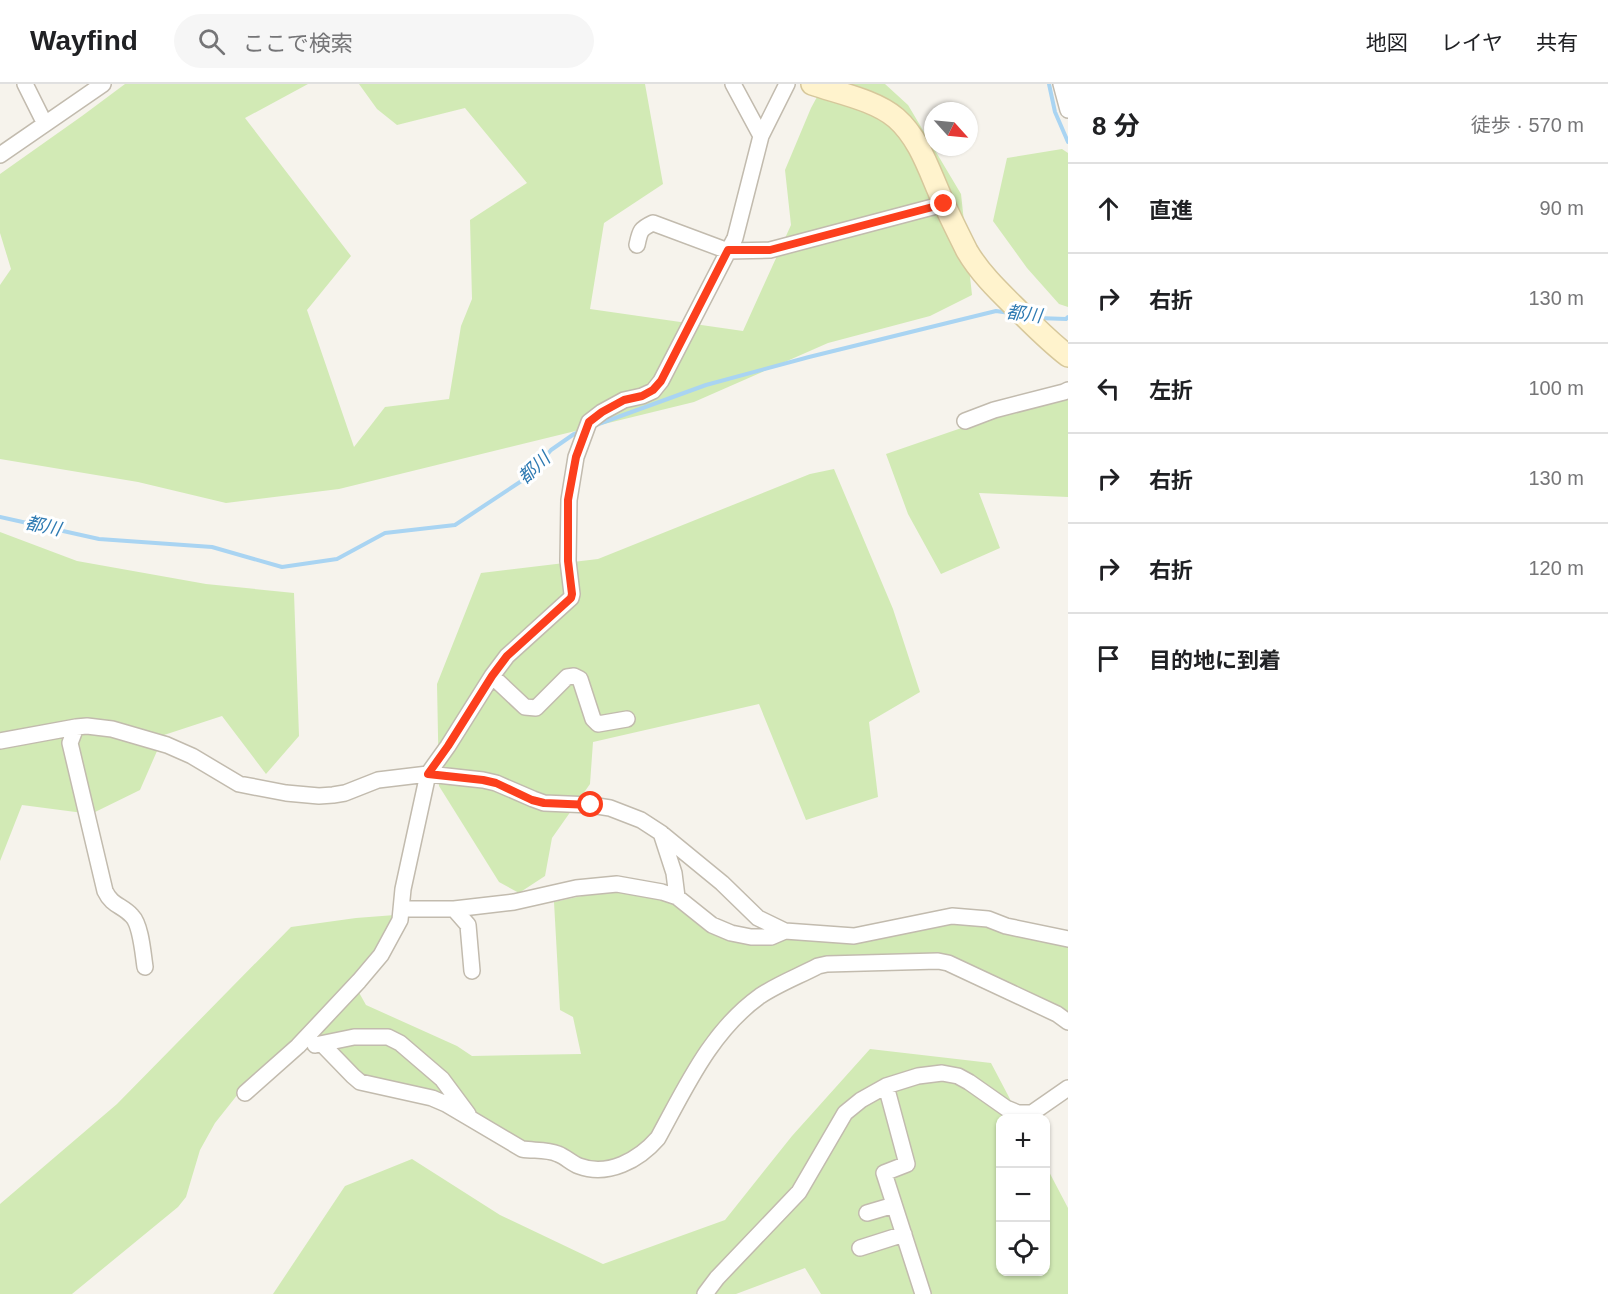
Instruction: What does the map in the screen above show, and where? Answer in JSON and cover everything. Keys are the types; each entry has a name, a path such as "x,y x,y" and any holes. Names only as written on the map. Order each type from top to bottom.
{"street":[{"path":"25,84 45,124"},
{"path":"0,155 103,84"},
{"path":"733,84 761,136"},
{"path":"245,1093 298,1046 359,981 381,955 400,920 403,889 428,774 507,656 571,598 568,561 568,500 576,457 589,422 624,400 642,396 653,390 661,381 735,238 761,136 787,84"},
{"path":"812,84 883,109 907,129 917,143 969,253 991,283 1068,356"},
{"path":"1061,84 1068,110"},
{"path":"637,245 640,232 653,223 728,250 770,250 944,204"},
{"path":"965,421 994,410 1064,393 1068,390"},
{"path":"492,676 525,707 536,708 567,677 574,676 580,679 593,719 598,724 627,719"},
{"path":"76,727 70,743 105,891 109,899 134,918 138,926 145,967"},
{"path":"0,741 76,727 112,729 167,745 192,756 238,784 286,793 319,796 345,793 378,780 428,774 483,780 496,783 532,800 610,808 641,820 661,833 722,882 758,918 785,931 854,936 952,916 987,919 1006,926 1068,939"},
{"path":"661,833 674,873 677,897"},
{"path":"401,909 454,909 514,902 576,888 617,884 677,897 712,925 731,933 751,937 771,937 785,931"},
{"path":"454,909 468,925 472,971"},
{"path":"322,1044 360,1082 432,1098 522,1149 537,1149 560,1154 577,1166 607,1169 637,1158 658,1138 702,1058 735,1017 763,994 818,966 938,961 948,963 1057,1014 1068,1022"},
{"path":"298,1046 304,1047 354,1037 388,1037 400,1043 442,1079 474,1122"},
{"path":"705,1294 717,1278 799,1192 845,1113 861,1100 886,1086 918,1076 942,1073 958,1076 969,1082 1006,1108 1018,1113 1032,1113 1068,1088"},
{"path":"886,1086 907,1164 884,1173 904,1234 918,1293"},
{"path":"867,1213 894,1205"},
{"path":"860,1248 904,1234"}],"green space":[{"path":"125,84 308,84 245,118 351,256 307,310 354,447 385,407 449,399 461,326 472,299 470,220 527,183 465,108 397,125 377,109 359,84 645,84 663,184 604,223 590,309 743,331 791,225 785,170 811,108 824,84 885,84 908,105 924,132 924,156 938,156 961,194 972,295 930,316 828,343 694,402 339,489 226,503 138,482 0,459 0,285 11,269 0,233 0,174"},
{"path":"1062,149 1068,153 1068,307 1059,304 1027,268 993,221 1007,158"},
{"path":"1054,396 1068,397 1068,497 979,493 1000,548 941,574 908,514 886,454"},
{"path":"834,469 893,609 920,692 869,722 878,797 806,820 759,704 593,742 590,784 552,838 545,876 519,893 499,882 439,786 437,684 481,573 598,559 810,474"},
{"path":"0,532 77,561 206,584 294,593 299,736 266,774 222,716 164,735 140,790 91,814 22,805 0,861"},
{"path":"619,888 666,898 711,930 812,932 958,917 1068,944 1068,1010 1066,1014 943,957 825,961 764,988 665,1120 637,1152 601,1166 531,1146 478,1121 359,1076 308,1042 357,989 366,1005 457,1046 472,1056 581,1054 573,1017 560,1010 554,902"},
{"path":"395,915 384,943 312,1027 242,1089 215,1123 200,1150 186,1197 178,1207 72,1294 0,1294 0,1204 117,1104 291,927"},
{"path":"870,1049 991,1063 1018,1114 996,1114 996,1276 1050,1276 1050,1174 1068,1208 1068,1294 821,1294 805,1268 736,1294 273,1294 345,1186 412,1159 500,1215 603,1264 725,1220 792,1136"}],"waterway":[{"path":"1049,84 1055,112 1068,142"},
{"name":"都川","path":"593,426 706,385 809,357 996,311 1010,313"},
{"name":"都川","path":"1038,318 1066,319 1068,317"},
{"name":"都川","path":"0,517 99,539 212,547 282,567 337,559 385,533 455,525 529,476 551,450 581,431"}],"route":[{"path":"591,805 544,803 532,800 496,783 428,774 507,656 571,598 568,561 568,500 576,457 589,422 624,400 642,396 653,390 661,381 728,250 770,250 944,204"}]}
